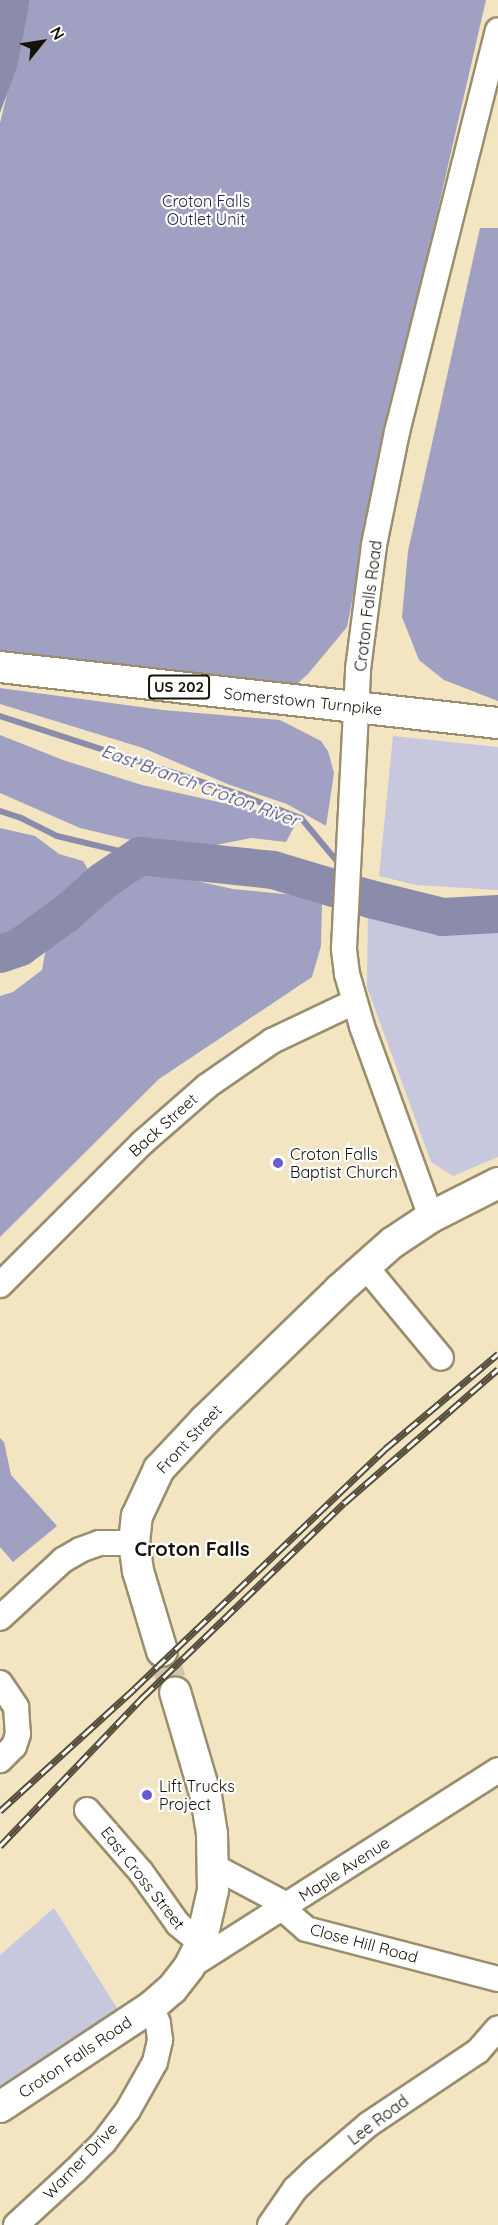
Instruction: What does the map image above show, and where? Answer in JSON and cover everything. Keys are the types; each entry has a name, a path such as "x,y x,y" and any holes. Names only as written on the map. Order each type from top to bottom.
{"main road":[{"name":"Somerstown Turnpike","path":"0,667 498,723"},
{"name":"Front Street","path":"134,1543 137,1516 159,1469 205,1420 365,1266 392,1243 431,1217 498,1183"},
{"path":"134,1543 138,1571 162,1651"},
{"path":"151,2007 172,1989 195,1955 208,1916 215,1867 206,1797 175,1692"},
{"name":"Croton Falls Road","path":"0,2107 151,2007"}],"street":[{"name":"Croton Falls Road","path":"431,1217 354,1002 344,948 353,812 358,669 370,576 397,432 498,31"},
{"name":"Back Street","path":"0,1285 142,1143 207,1086 272,1041 354,1002"},
{"path":"365,1266 441,1358"},
{"path":"3,1611 63,1560 80,1550 99,1543 134,1543"},
{"path":"0,1683 16,1707 18,1734 14,1746 0,1760"},
{"name":"Maple Avenue","path":"195,1955 287,1905 498,1770"},
{"name":"East Cross Street","path":"87,1809 141,1872 178,1924 195,1955"},
{"name":"Close Hill Road","path":"215,1867 287,1905 289,1914 306,1929 498,1979"},
{"name":"Warner Drive","path":"16,2225 82,2164 128,2110 155,2062 160,2040 158,2023 151,2007"},
{"name":"Lee Road","path":"270,2225 295,2189 324,2162 369,2124 460,2066 478,2051 498,2028"}],"shaded area":[{"path":"0,0 30,0 17,67 0,113"},
{"path":"393,736 498,747 498,890 416,885 379,876"},
{"path":"368,909 415,926 498,931 498,1157 453,1176 431,1162 367,987"},
{"path":"54,1908 122,2016 0,2095 0,1955"}],"green space":[{"name":"Croton Falls Outlet Unit","path":"30,0 486,0 377,475 347,627 308,674 290,690 0,654 0,123"},
{"path":"480,228 498,228 498,701 444,680 419,660 402,617 408,551"},
{"path":"0,688 163,710 280,720 321,741 328,751 334,773 326,826 287,804 230,785 143,748 0,704"},
{"path":"0,735 63,760 142,785 282,816 294,827 286,842 251,838 181,852 80,828 0,793"},
{"path":"0,828 35,836 59,854 83,861 89,871 67,897 35,922 0,937"},
{"path":"142,869 233,889 294,895 322,901 321,946 312,977 159,1079 0,1237 0,996 13,992 42,970 47,942 85,916 115,887"},
{"path":"0,1438 4,1442 11,1475 57,1526 13,1562 0,1547"}],"waterway":[{"name":"East Branch Croton River","path":"0,716 241,795 301,818 340,865"},
{"name":"East Branch Croton River","path":"0,811 21,818 57,836 140,856"},
{"name":"East Branch Croton River","path":"0,954 20,947 67,913 103,881 140,856 273,870 370,899 443,917 498,914"},
{"name":"East Branch Croton River","path":"355,882 370,899"}],"tunnel":[{"path":"162,1651 175,1692"}],"railway":[{"path":"0,1811 135,1688 385,1449 498,1354"},
{"path":"0,1846 143,1697 344,1503 498,1369"}],"place":[{"name":"Croton Falls Baptist Church","path":"278,1163"},
{"name":"Lift Trucks Project","path":"147,1795"}],"district":[{"name":"Croton Falls","path":"192,1548"}]}
